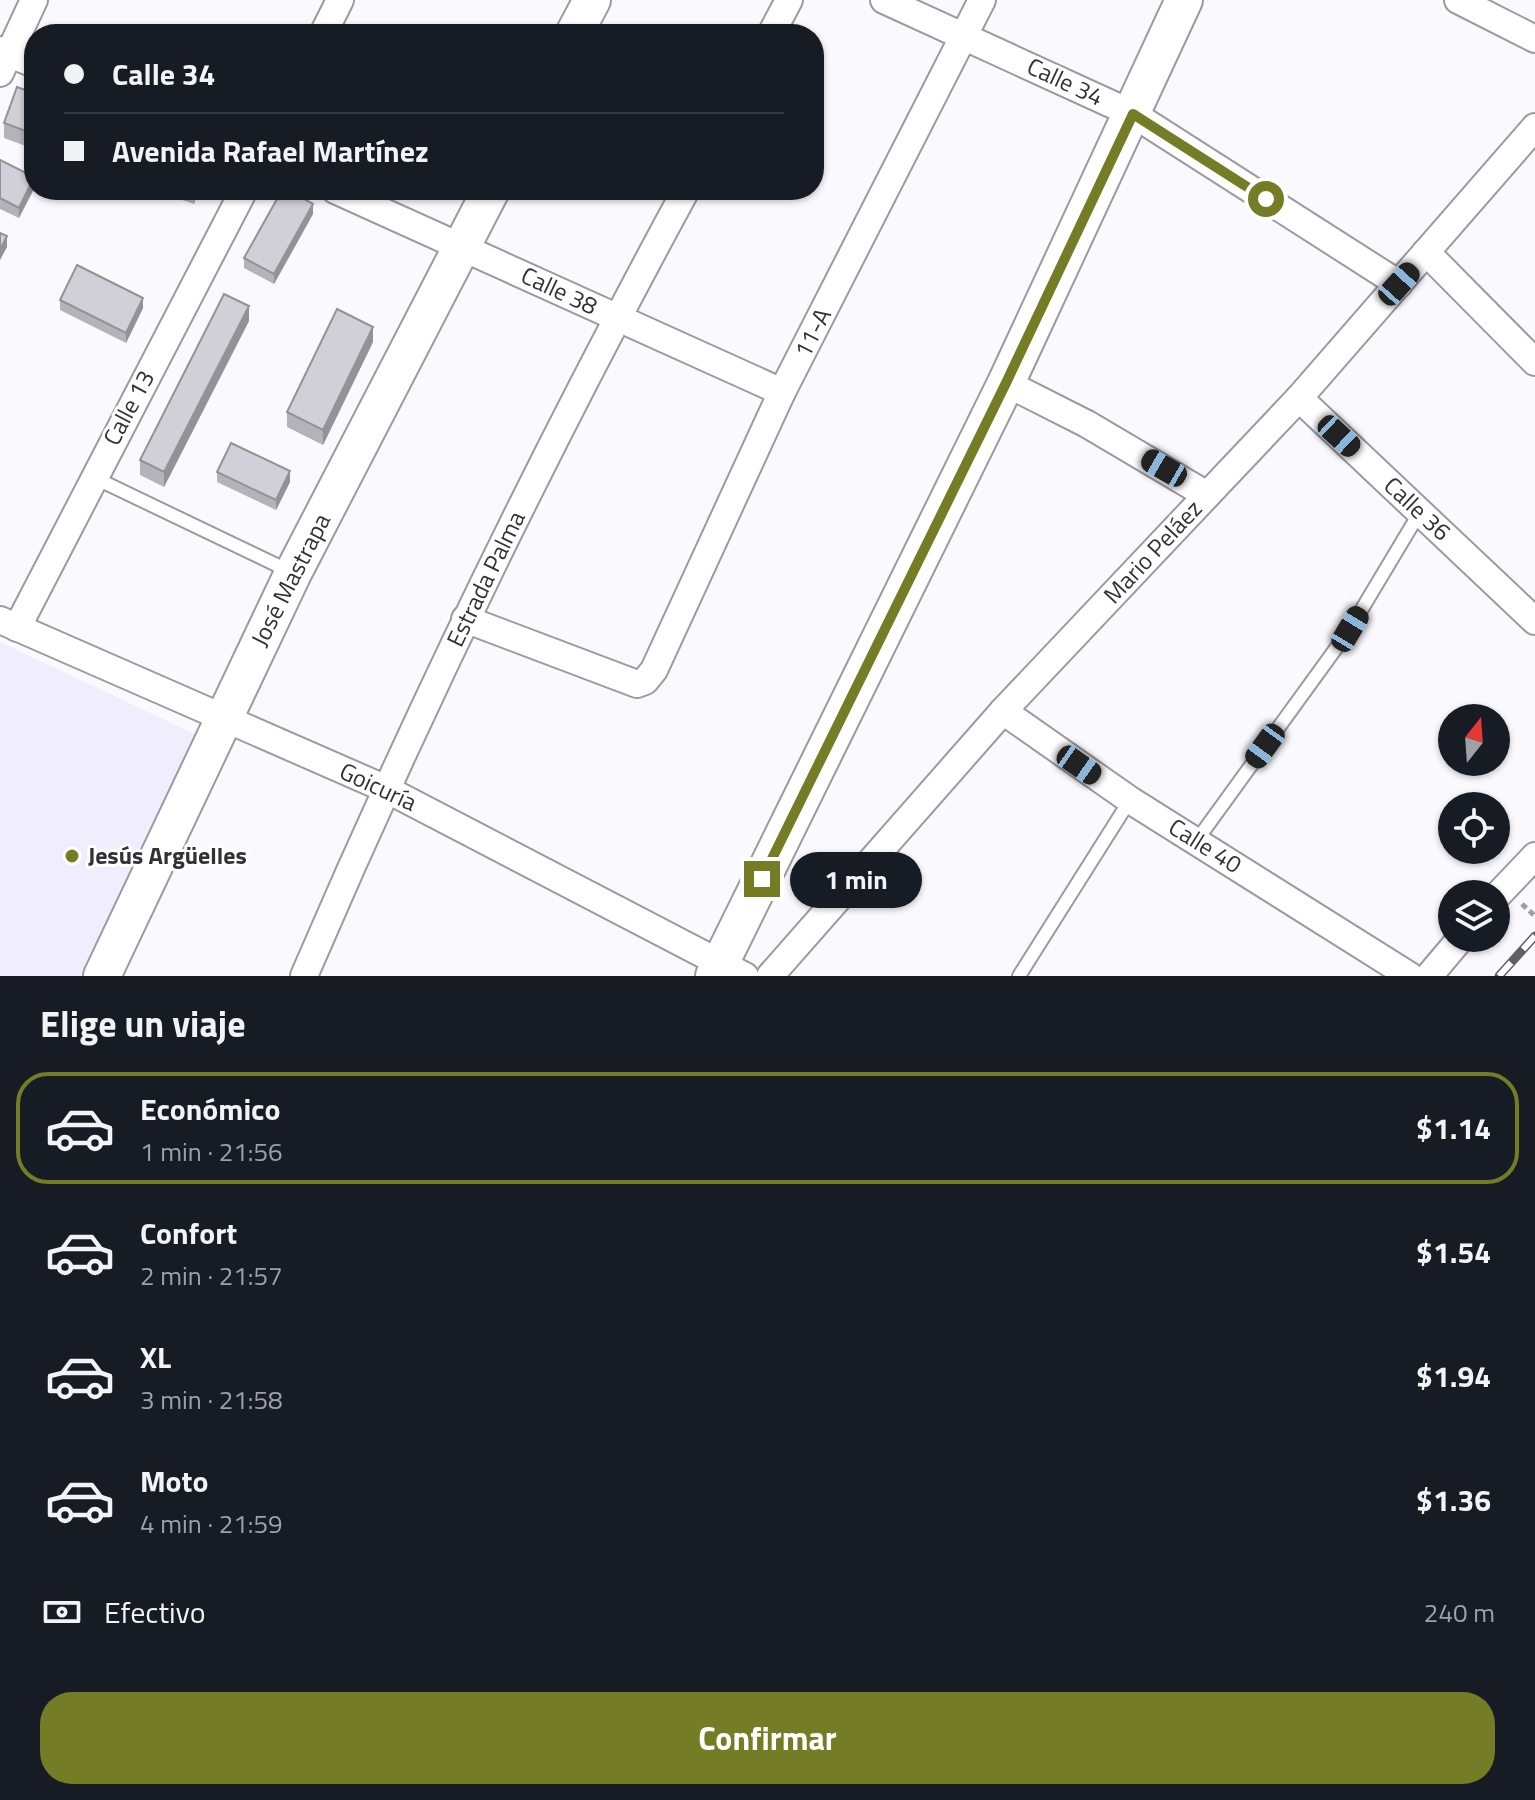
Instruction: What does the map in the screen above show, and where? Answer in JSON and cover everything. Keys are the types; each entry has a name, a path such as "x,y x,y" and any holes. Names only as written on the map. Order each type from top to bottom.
{"main road":[{"path":"579,24 592,0"},
{"path":"726,971 1133,114 1184,0"},
{"name":"José Mastrapa","path":"102,976 293,573 486,200"}],"street":[{"path":"24,62 3,59 34,0"},
{"path":"776,24 789,0"},
{"name":"Calle 34","path":"884,0 1133,114 1399,284"},
{"name":"11-A","path":"465,619 637,684 645,681 654,670 782,392 982,0"},
{"path":"1458,0 1535,39"},
{"name":"Mario Peláez","path":"770,976 1003,711 1299,398 1535,127"},
{"name":"Calle 13","path":"9,624 93,477 239,200"},
{"name":"Calle 38","path":"358,200 782,392"},
{"name":"Estrada Palma","path":"304,976 384,788 465,619 617,318 681,200"},
{"path":"1426,252 1535,362"},
{"path":"1006,383 1087,424 1207,495"},
{"name":"Calle 36","path":"1299,398 1535,621"},
{"name":"Goicuría","path":"9,624 384,788 726,971"},
{"name":"Calle 40","path":"1003,711 1130,800 1410,976"},
{"path":"1510,882 1535,856"},
{"path":"1429,976 1449,952"}],"lane":[{"path":"93,477 293,573"},
{"path":"1197,840 1350,629 1420,512"},
{"path":"1019,976 1130,800"}],"shaded area":[{"name":"Jesús Argüelles","path":"0,642 201,737 87,976 0,976"}],"building":[{"path":"17,87 24,89 24,130 4,123"},
{"path":"0,160 24,172 24,198 19,208 0,198"},
{"path":"276,200 306,200 313,204 274,274 244,258"},
{"path":"0,233 7,236 0,250"},
{"path":"77,265 143,298 126,333 60,300"},
{"path":"224,294 249,306 164,472 140,460"},
{"path":"337,309 373,327 323,430 287,412"},
{"path":"231,443 290,471 276,500 217,472"}],"railway":[{"path":"1499,976 1535,936"}],"place":[{"name":"Jesús Argüelles","path":"72,856"}],"route":[{"path":"762,879 1006,383 1133,114 1266,199"}]}
